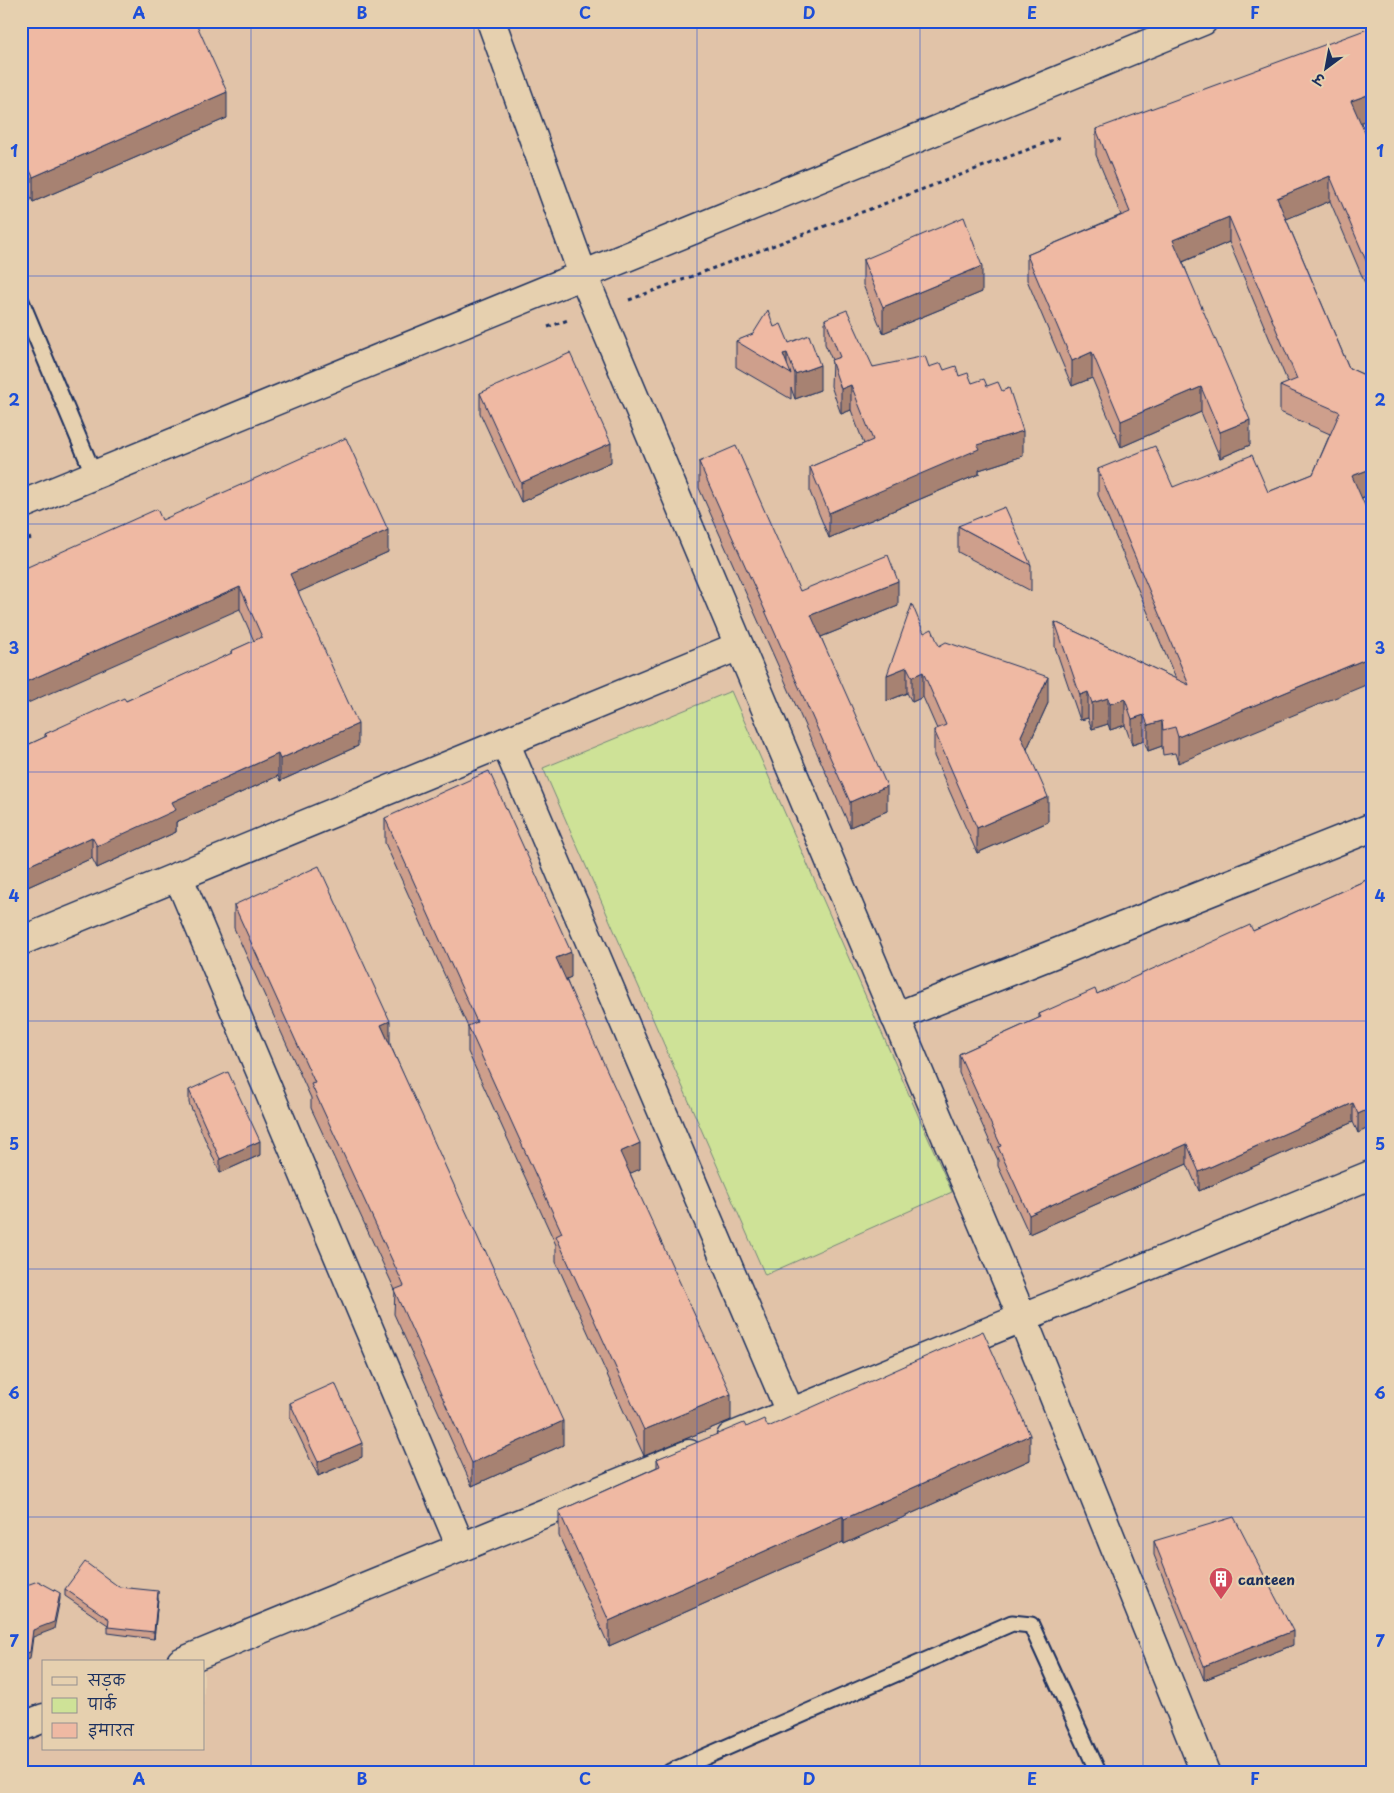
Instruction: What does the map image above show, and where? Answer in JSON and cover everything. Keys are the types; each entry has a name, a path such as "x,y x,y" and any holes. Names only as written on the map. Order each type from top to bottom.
{"street":[{"path":"491,21 597,310 1022,1317 1205,1772"},
{"path":"21,505 1203,21"},
{"path":"21,941 739,646"},
{"path":"505,742 790,1412"},
{"path":"895,1017 1373,827"},
{"path":"178,876 461,1547"},
{"path":"186,1660 1373,1174"},
{"path":"21,1727 42,1719"}],"lane":[{"path":"21,301 94,475"},
{"path":"670,1772 1012,1623 1031,1625 1098,1772"}],"path":[{"path":"539,330 623,302 1061,137"},
{"path":"21,542 40,534"}],"shaded area":[{"path":"21,21 1373,21 1373,1772 21,1772"}],"green space":[{"path":"731,691 952,1192 765,1275 543,768"}],"building":[{"path":"21,21 195,21 227,92 33,177 21,151"},
{"path":"1373,27 1373,93 1351,101 1373,151 1373,277 1330,176 1277,198 1349,368 1373,379 1373,468 1352,476 1373,524 1373,656 1178,737 1175,727 1163,730 1162,721 1148,725 1144,715 1132,719 1125,699 1110,704 1108,698 1092,703 1088,692 1080,695 1055,622 1189,685 1098,469 1155,446 1173,487 1252,455 1268,492 1313,474 1340,412 1280,386 1297,379 1229,217 1173,240 1250,420 1220,432 1201,387 1121,421 1092,352 1072,361 1027,255 1130,212 1096,129"},
{"path":"964,217 982,266 883,307 863,260"},
{"path":"768,310 774,327 781,324 789,343 809,335 820,365 795,374 787,353 783,354 791,374 736,341 753,334"},
{"path":"847,310 873,367 925,356 929,367 941,363 944,370 956,366 959,376 968,373 972,383 984,379 987,386 998,382 1002,391 1009,388 1023,431 977,445 979,449 829,513 810,467 873,440 851,385 841,389 831,360 840,357 825,319"},
{"path":"570,353 611,443 521,483 480,393"},
{"path":"346,438 388,530 290,574 358,724 280,759 278,754 172,802 176,810 97,846 92,837 21,869 21,748 47,736 45,734 124,698 126,701 232,653 231,651 262,637 240,587 21,684 21,570 157,509 162,520"},
{"path":"736,446 800,591 888,555 898,581 811,615 887,786 850,802 699,462"},
{"path":"1005,507 1031,565 958,526"},
{"path":"912,604 924,633 932,629 939,646 946,642 1048,677 1021,736 1048,797 977,828 934,730 946,725 923,672 912,677 907,667 887,675"},
{"path":"489,771 571,952 556,958 640,1143 620,1152 731,1394 644,1430 556,1236 562,1233 468,1026 477,1022 385,818"},
{"path":"319,866 390,1021 381,1025 563,1421 472,1463 394,1290 404,1286 311,1084 315,1083 234,905"},
{"path":"1373,877 1373,1107 1358,1114 1353,1103 1199,1172 1187,1144 1029,1215 998,1147 1001,1146 959,1054 1041,1017 1039,1014 1095,989 1097,994 1250,925 1253,931"},
{"path":"228,1072 260,1141 220,1159 189,1090"},
{"path":"983,1331 1030,1435 844,1519 843,1516 609,1621 559,1511 660,1466 657,1459 744,1423 746,1427 764,1419 768,1427"},
{"path":"335,1383 362,1443 318,1462 290,1403"},
{"name":"canteen","path":"1234,1517 1293,1631 1204,1666 1154,1541"},
{"path":"85,1562 119,1587 158,1591 154,1632 108,1627 109,1619 65,1589"},
{"path":"38,1581 60,1593 54,1622 33,1630 30,1652 21,1655 21,1587"}],"place":[{"name":"canteen","path":"1221,1600"}]}
